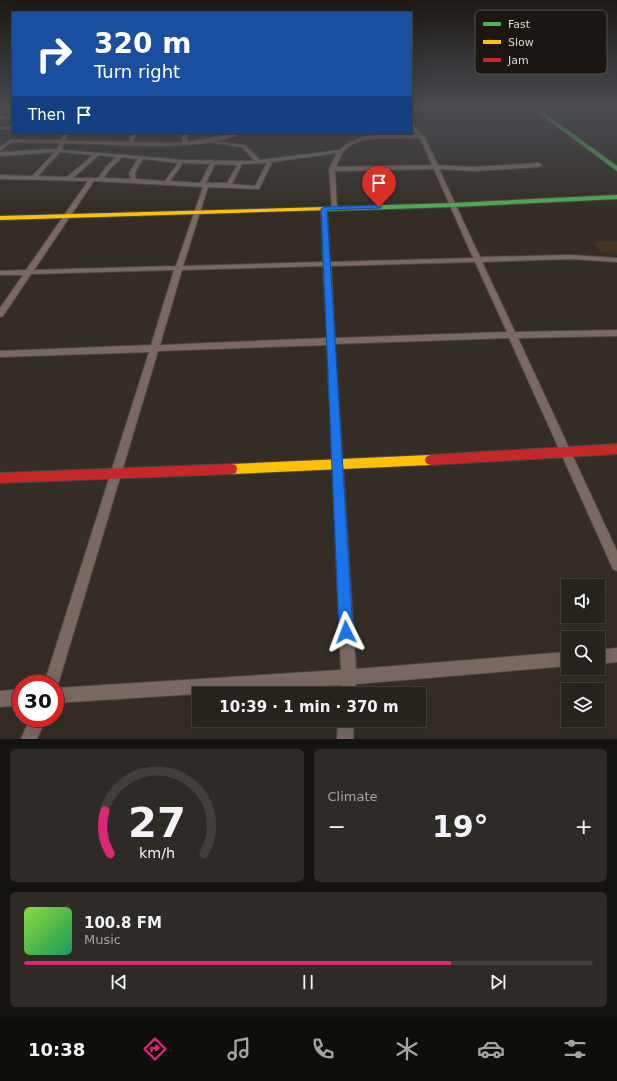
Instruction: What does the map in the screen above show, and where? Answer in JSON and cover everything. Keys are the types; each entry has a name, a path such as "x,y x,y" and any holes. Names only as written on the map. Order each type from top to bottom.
{"street":[{"path":"0,150 7,142"},
{"path":"33,179 59,150 62,142"},
{"path":"113,142 184,144 197,142"},
{"path":"215,142 243,146 260,162"},
{"path":"334,209 332,169 336,154 351,142"},
{"path":"425,142 617,565"},
{"path":"581,142 617,169"},
{"path":"0,154 59,150 182,161 240,163 270,161 339,151"},
{"path":"67,180 98,153"},
{"path":"100,180 108,168 120,156"},
{"path":"134,181 132,173 141,158"},
{"path":"166,183 182,161"},
{"path":"0,184 3,177 134,181 204,185 229,184 257,188 270,161"},
{"path":"54,675 204,185 213,163"},
{"path":"229,184 240,163"},
{"path":"332,169 436,167 474,169 539,164"},
{"path":"0,314 92,180"},
{"path":"0,218 453,205 617,197"},
{"path":"324,209 348,687"},
{"path":"0,273 571,257 617,260"},
{"path":"0,354 331,343 512,335 617,333"},
{"path":"0,478 337,464 617,448"},
{"path":"605,656 617,655"},
{"path":"64,695 348,677 561,660"},
{"path":"0,698 12,697"},
{"path":"29,739 34,727"},
{"path":"345,739 346,727"}],"shaded area":[{"path":"617,241 617,253 601,252 593,242"}],"traffic: fast":[{"path":"581,142 617,169"},
{"path":"326,209 453,205 617,197"}],"traffic: slow":[{"path":"0,218 326,209"},
{"path":"232,469 430,460"}],"traffic: jam":[{"path":"430,460 617,449"},
{"path":"0,478 232,469"}],"route":[{"path":"346,632 324,209 379,207"}]}
